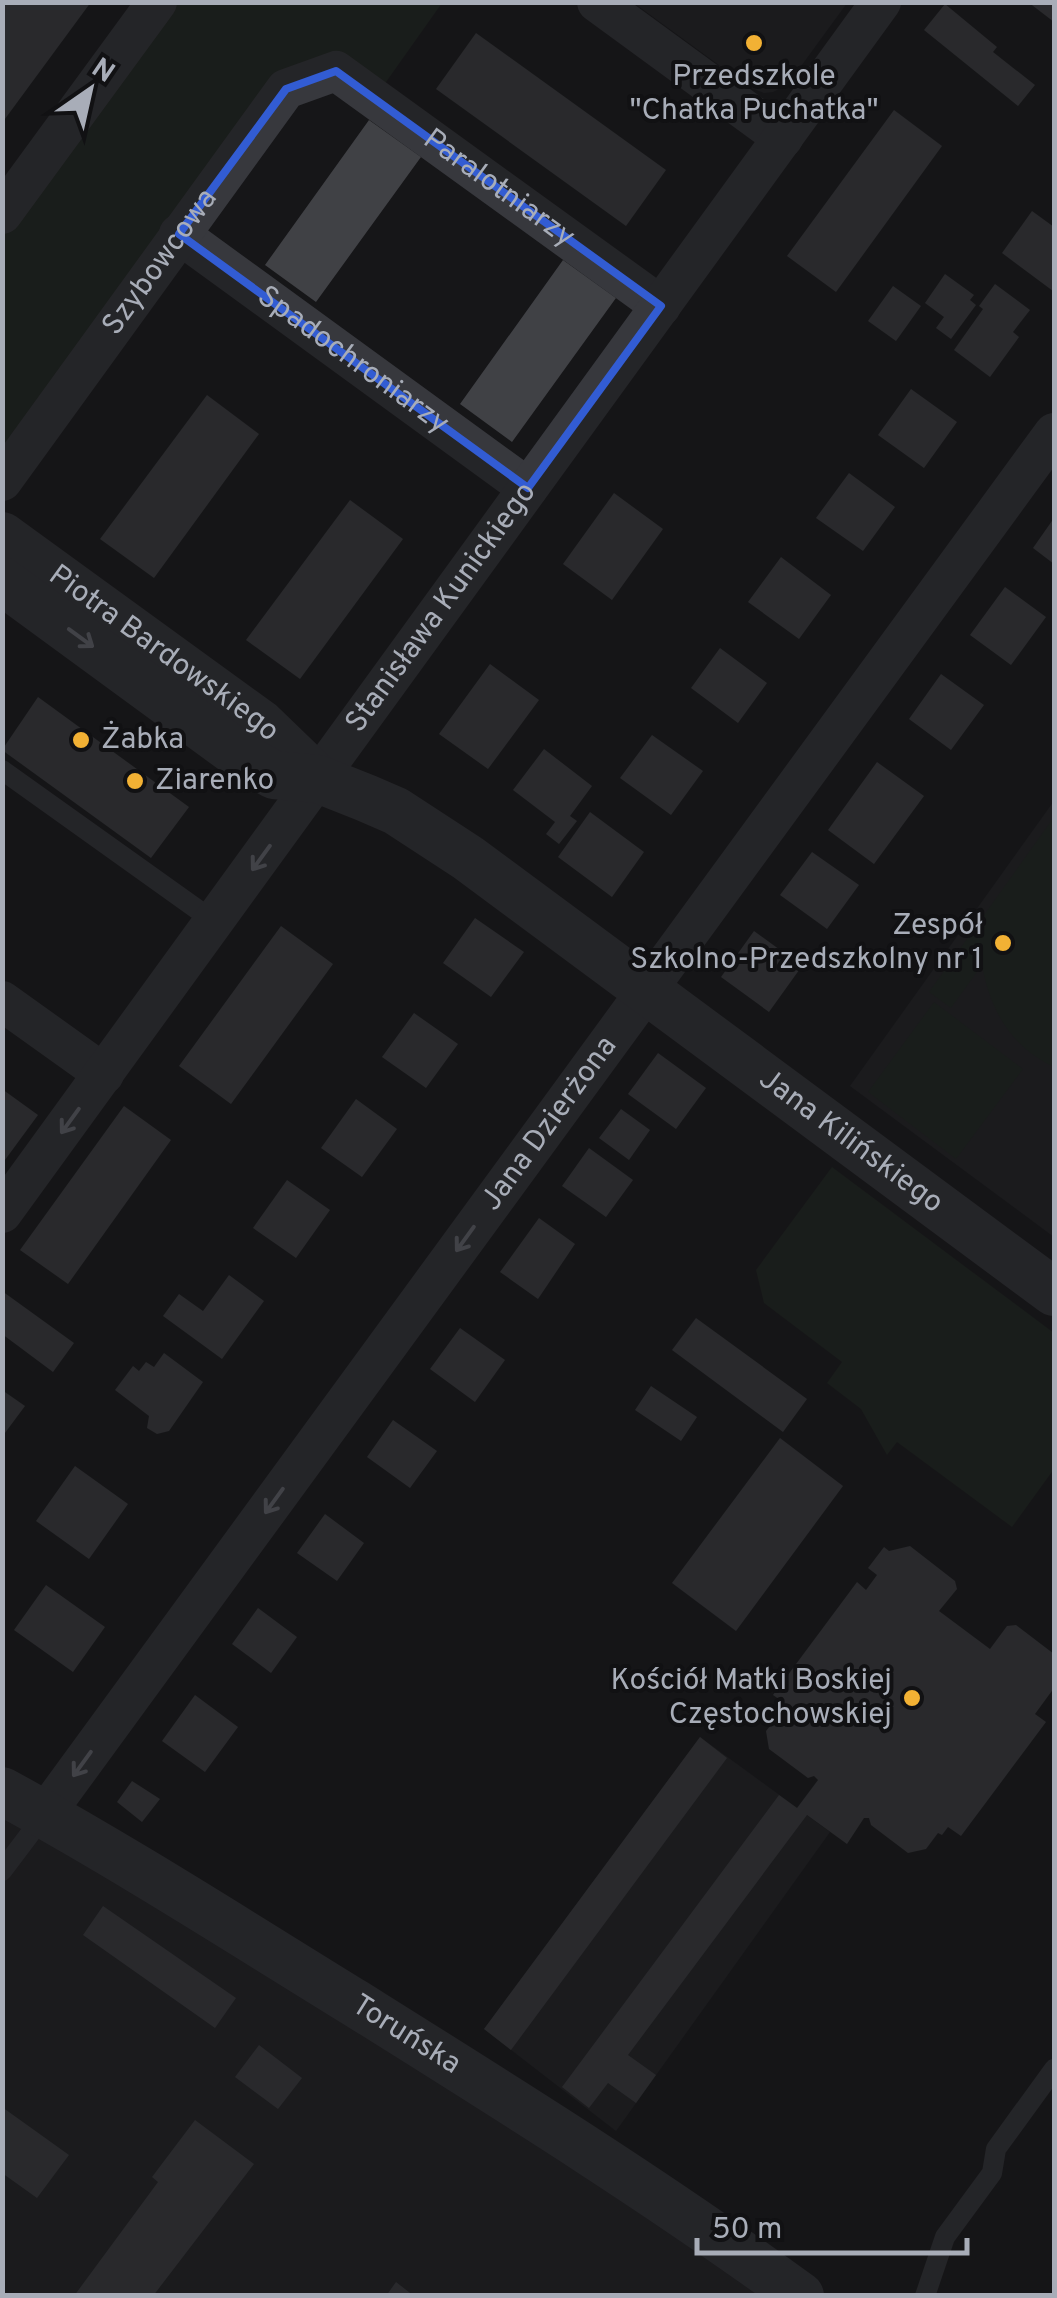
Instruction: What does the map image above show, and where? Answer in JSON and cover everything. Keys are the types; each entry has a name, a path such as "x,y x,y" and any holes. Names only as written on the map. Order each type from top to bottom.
{"street":[{"path":"2,214 157,2"},
{"path":"597,2 783,138"},
{"name":"Stanisława Kunickiego","path":"2,1213 882,2"},
{"name":"Szybowcowa","path":"2,481 286,89 336,71"},
{"name":"Paralotniarzy","path":"336,71 661,306"},
{"name":"Spadochroniarzy","path":"180,234 528,488"},
{"name":"Jana Dzierżona","path":"45,1814 1054,433"},
{"name":"Piotra Bardowskiego","path":"2,536 261,724 318,779"},
{"name":"Piotra Bardowskiego","path":"2,580 241,756 274,775 318,779 396,811 646,990"},
{"name":"Jana Kilińskiego","path":"646,990 1053,1288"},
{"path":"2,1001 104,1074"},
{"name":"Toruńska","path":"2,1791 500,2094 718,2236 800,2296"}],"lane":[{"path":"2,770 215,922"},
{"path":"2,1872 45,1814"},
{"path":"925,2296 945,2237 992,2173 996,2149 1054,2069"}],"highlighted area":[{"path":"336,71 661,306 528,488 179,234 286,89"}],"shaded area":[{"path":"157,3 442,3 374,99 336,71 286,89 3,481 3,214"},
{"name":"Przedszkole \"Chatka Puchatka\"","path":"634,3 847,3 788,84 764,93 749,87"},
{"name":"Zespół Szkolno-Przedszkolny nr 1","path":"1054,801 1054,1237 850,1086"},
{"path":"1054,817 1054,1067 1014,1038 997,1012 982,965 951,1008 929,992"},
{"path":"934,1002 1023,1069 956,1159 868,1092"},
{"path":"832,1167 1054,1333 1054,1469 1012,1527 897,1442 887,1455 861,1409 827,1383 842,1362 764,1303 756,1270"},
{"path":"700,1737 830,1832 616,2131 484,2029"},
{"path":"2,1791 800,2295 3,2295"}],"building":[{"path":"7,2 91,2 2,123 2,9"},
{"path":"1028,2 1054,2 1054,22"},
{"path":"945,4 997,47 993,52 1035,85 1018,106 924,30"},
{"path":"476,33 666,170 626,226 436,89"},
{"path":"894,110 942,146 836,292 787,256"},
{"path":"369,120 421,157 316,302 265,265"},
{"path":"1032,211 1054,227 1053,291 1002,253"},
{"path":"563,260 616,298 512,442 460,404"},
{"path":"945,274 974,295 970,300 976,305 951,339 936,328 944,317 925,303"},
{"path":"995,284 1030,310 1013,332 1019,337 990,377 954,350"},
{"path":"893,286 921,306 896,341 868,321"},
{"path":"911,389 957,422 924,468 878,435"},
{"path":"207,395 259,434 154,578 100,539"},
{"path":"849,473 895,507 863,551 816,518"},
{"path":"614,493 663,529 612,600 563,564"},
{"path":"350,500 403,539 300,679 246,640"},
{"path":"1054,518 1054,564 1033,548"},
{"path":"781,557 831,595 799,639 748,602"},
{"path":"1005,587 1046,617 1011,665 970,635"},
{"path":"720,648 767,683 738,723 691,688"},
{"path":"490,664 539,700 488,769 439,734"},
{"path":"941,674 984,705 951,750 909,719"},
{"path":"38,697 189,807 151,858 2,750"},
{"path":"652,735 703,771 671,815 620,778"},
{"path":"544,749 592,786 570,816 577,821 559,844 546,834 555,822 513,790"},
{"path":"877,762 924,796 874,864 828,830"},
{"path":"590,812 644,852 612,897 558,857"},
{"path":"812,852 859,885 827,929 780,895"},
{"path":"475,918 524,952 491,997 443,963"},
{"path":"281,926 333,964 231,1104 179,1066"},
{"path":"754,931 802,966 769,1012 721,977"},
{"path":"414,1013 458,1044 426,1088 382,1057"},
{"path":"658,1053 706,1088 676,1129 628,1094"},
{"path":"2,1089 38,1115 2,1164"},
{"path":"356,1099 397,1129 362,1177 321,1148"},
{"path":"124,1106 171,1140 68,1284 20,1250"},
{"path":"621,1109 650,1130 629,1160 599,1138"},
{"path":"589,1148 633,1180 606,1217 562,1186"},
{"path":"287,1180 330,1210 296,1258 253,1228"},
{"path":"539,1218 575,1244 538,1299 500,1272"},
{"path":"229,1275 264,1301 222,1359 163,1316 179,1294 203,1311"},
{"path":"2,1291 74,1343 53,1372 2,1334"},
{"path":"696,1318 807,1399 783,1432 672,1350"},
{"path":"460,1328 505,1360 475,1402 430,1369"},
{"path":"164,1353 203,1382 169,1431 157,1434 147,1428 149,1416 115,1390 133,1366 139,1371 146,1362 154,1367"},
{"path":"651,1386 697,1417 681,1441 635,1410"},
{"path":"2,1390 25,1406 2,1437"},
{"path":"393,1420 437,1451 410,1488 367,1457"},
{"path":"780,1438 843,1486 736,1631 672,1583"},
{"path":"75,1466 128,1504 89,1559 36,1521"},
{"path":"325,1514 364,1543 337,1581 297,1553"},
{"name":"Kościół Matki Boskiej Częstochowskiej","path":"910,1546 955,1581 957,1589 939,1611 990,1649 1007,1626 1016,1625 1054,1654 1054,1688 1035,1714 1046,1722 961,1836 948,1827 926,1849 908,1853 871,1825 869,1818 864,1818 847,1844 807,1815 628,2055 656,2075 636,2103 608,2083 589,2108 562,2087 779,1795 797,1808 818,1780 814,1776 808,1778 769,1749 766,1731 779,1715 776,1712 783,1702 773,1695 857,1582 866,1590 877,1575 868,1568 884,1547 889,1551"},
{"path":"46,1585 105,1627 73,1672 14,1630"},
{"path":"258,1608 297,1637 271,1673 232,1644"},
{"path":"195,1695 238,1727 205,1772 162,1741"},
{"path":"700,1737 727,1758 511,2050 484,2029"},
{"path":"132,1781 160,1799 142,1822 117,1802"},
{"path":"103,1906 236,1998 215,2028 83,1935"},
{"path":"259,2045 302,2078 278,2109 235,2077"},
{"path":"2,2107 69,2155 37,2198 2,2173"},
{"path":"195,2120 254,2164 153,2296 74,2296 158,2182 152,2177"},
{"path":"396,2282 414,2296 386,2296"}],"place":[{"name":"Przedszkole \"Chatka Puchatka\"","path":"754,43"},
{"name":"Żabka","path":"81,740"},
{"name":"Ziarenko","path":"135,781"},
{"name":"Zespół Szkolno-Przedszkolny nr 1","path":"1003,943"},
{"name":"Kościół Matki Boskiej Częstochowskiej","path":"912,1698"}]}
